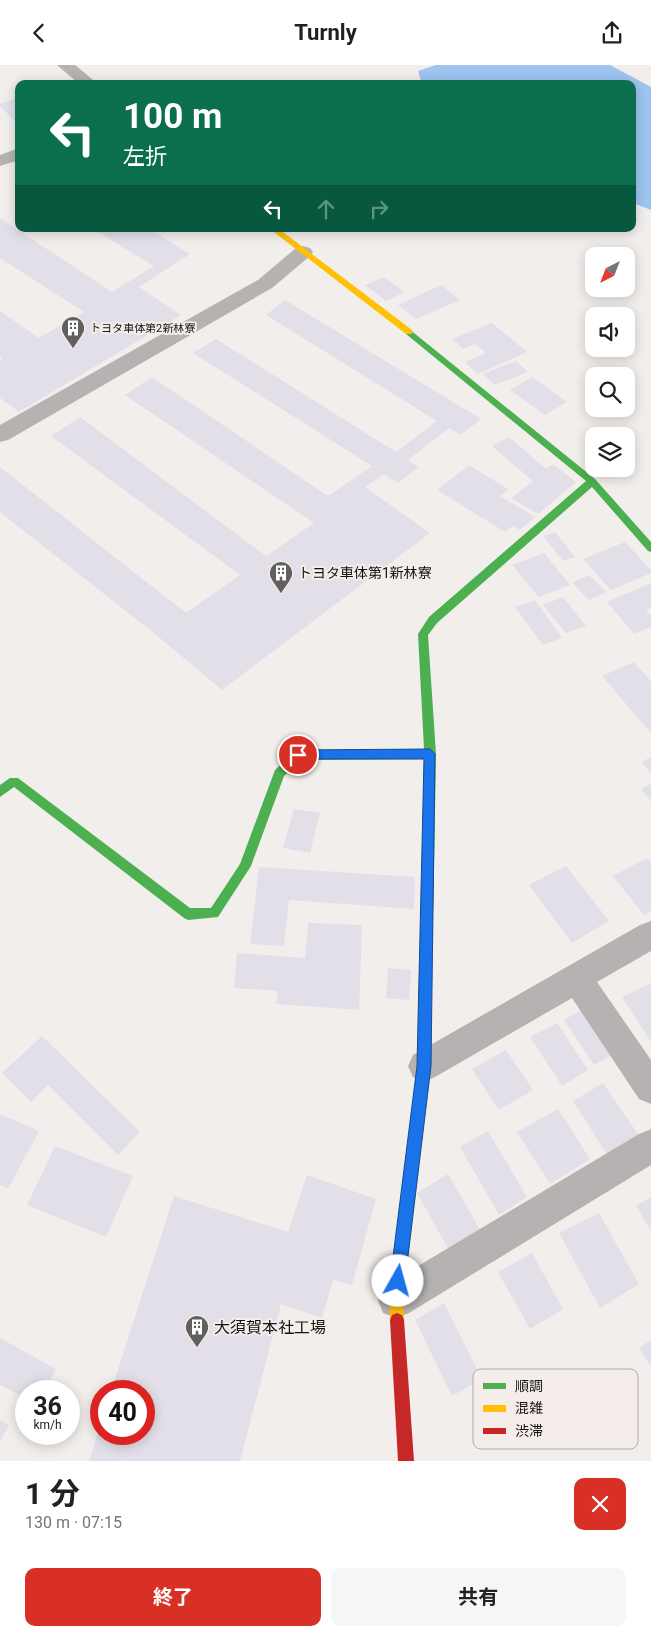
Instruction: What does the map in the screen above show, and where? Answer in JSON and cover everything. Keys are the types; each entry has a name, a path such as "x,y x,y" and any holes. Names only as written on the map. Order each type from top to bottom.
{"street":[{"path":"65,65 85,80"},
{"path":"0,161 15,155"},
{"path":"278,232 397,322 592,481 651,548"},
{"path":"0,435 265,284 303,252"},
{"path":"406,1461 396,1300 424,1066 430,754 423,634 433,620 592,481"},
{"path":"0,792 14,781 188,914 214,913 245,866 279,773 298,755 430,754"},
{"path":"424,1066 651,935"},
{"path":"577,979 651,1088"},
{"path":"396,1300 651,1146"}],"water":[{"path":"436,65 610,65 651,87 651,210 636,204 636,80 421,80 418,71"}],"building":[{"path":"15,98 15,121 0,106 0,104"},
{"path":"0,218 15,228 15,232 21,232 112,292 154,266 98,232 154,232 190,254 139,287 181,315 19,412 0,398 0,361 2,359 0,357 0,311 39,338 84,312 0,258"},
{"path":"384,277 405,292 386,301 365,285"},
{"path":"441,285 460,300 416,319 398,305"},
{"path":"285,300 481,419 461,435 449,428 408,460 419,467 398,483 384,474 365,487 430,533 222,690 155,634 0,512 0,467 186,613 240,575 51,436 80,417 266,556 314,523 125,395 152,377 328,496 372,466 193,353 216,339 396,452 437,421 266,315"},
{"path":"492,323 527,352 478,374 465,362 486,353 475,344 463,349 452,339"},
{"path":"516,361 528,372 495,385 483,374"},
{"path":"532,377 567,402 545,415 510,390"},
{"path":"509,437 546,469 553,464 576,482 538,514 511,498 533,481 492,446"},
{"path":"469,465 508,489 500,496 535,517 520,530 513,526 505,532 437,490"},
{"path":"555,532 575,557 563,561 543,536"},
{"path":"625,542 651,570 651,573 611,590 583,559"},
{"path":"544,553 570,585 539,597 512,565"},
{"path":"589,575 606,592 589,600 572,583"},
{"path":"651,583 651,608 646,610 651,616 651,627 634,634 607,602"},
{"path":"563,597 586,626 566,633 543,605"},
{"path":"535,600 562,638 543,645 515,607"},
{"path":"634,662 651,681 651,733 602,676"},
{"path":"651,757 651,773 641,762"},
{"path":"651,784 651,801 641,789"},
{"path":"294,809 320,813 310,853 283,848"},
{"path":"647,858 651,863 651,911 644,915 613,876"},
{"path":"566,866 609,921 572,943 529,885"},
{"path":"259,867 415,877 414,909 289,900 284,946 250,944"},
{"path":"308,923 362,925 359,1010 276,1004 278,991 234,988 237,953 305,958"},
{"path":"388,968 411,970 409,1000 386,998"},
{"path":"651,983 651,1042 622,997"},
{"path":"586,1007 617,1052 594,1065 564,1020"},
{"path":"557,1023 588,1070 562,1086 530,1037"},
{"path":"42,1036 140,1132 118,1155 48,1085 31,1102 2,1073"},
{"path":"506,1050 533,1090 499,1110 472,1069"},
{"path":"603,1083 640,1137 608,1156 573,1101"},
{"path":"558,1109 590,1159 550,1184 517,1132"},
{"path":"0,1114 39,1131 8,1189 0,1185"},
{"path":"488,1131 527,1197 499,1215 460,1147"},
{"path":"55,1146 133,1176 106,1237 27,1205"},
{"path":"448,1174 482,1233 450,1252 417,1193"},
{"name":"大須賀本社工場","path":"307,1175 376,1199 352,1285 333,1280 322,1318 281,1304 240,1461 89,1461 94,1445 155,1445 155,1380 115,1380 174,1196 288,1232"},
{"path":"651,1197 651,1231 636,1206"},
{"path":"599,1213 639,1284 600,1308 559,1233"},
{"path":"532,1253 563,1309 530,1329 498,1272"},
{"path":"444,1303 477,1369 473,1369 473,1384 452,1396 415,1320"},
{"path":"0,1338 56,1369 50,1380 15,1380 15,1393 0,1385"},
{"path":"651,1340 651,1367 639,1348"},
{"path":"0,1420 9,1425 0,1442"}],"traffic: fast":[{"path":"409,332 592,481 651,548"},
{"path":"428,870 430,754 423,634 433,620 592,481"},
{"path":"0,792 14,781 188,914 214,913 245,866 279,773 298,755 430,754"}],"traffic: slow":[{"path":"278,232 409,332"},
{"path":"397,1320 396,1300 424,1066 425,1001"}],"traffic: jam":[{"path":"425,1001 428,870"},
{"path":"397,1320 406,1461"}],"place":[{"name":"トヨタ車体第2新林寮","path":"73,349"},
{"name":"トヨタ車体第1新林寮","path":"281,594"},
{"name":"大須賀本社工場","path":"197,1348"}],"route":[{"path":"298,755 430,754 424,1066 398,1281"}]}
